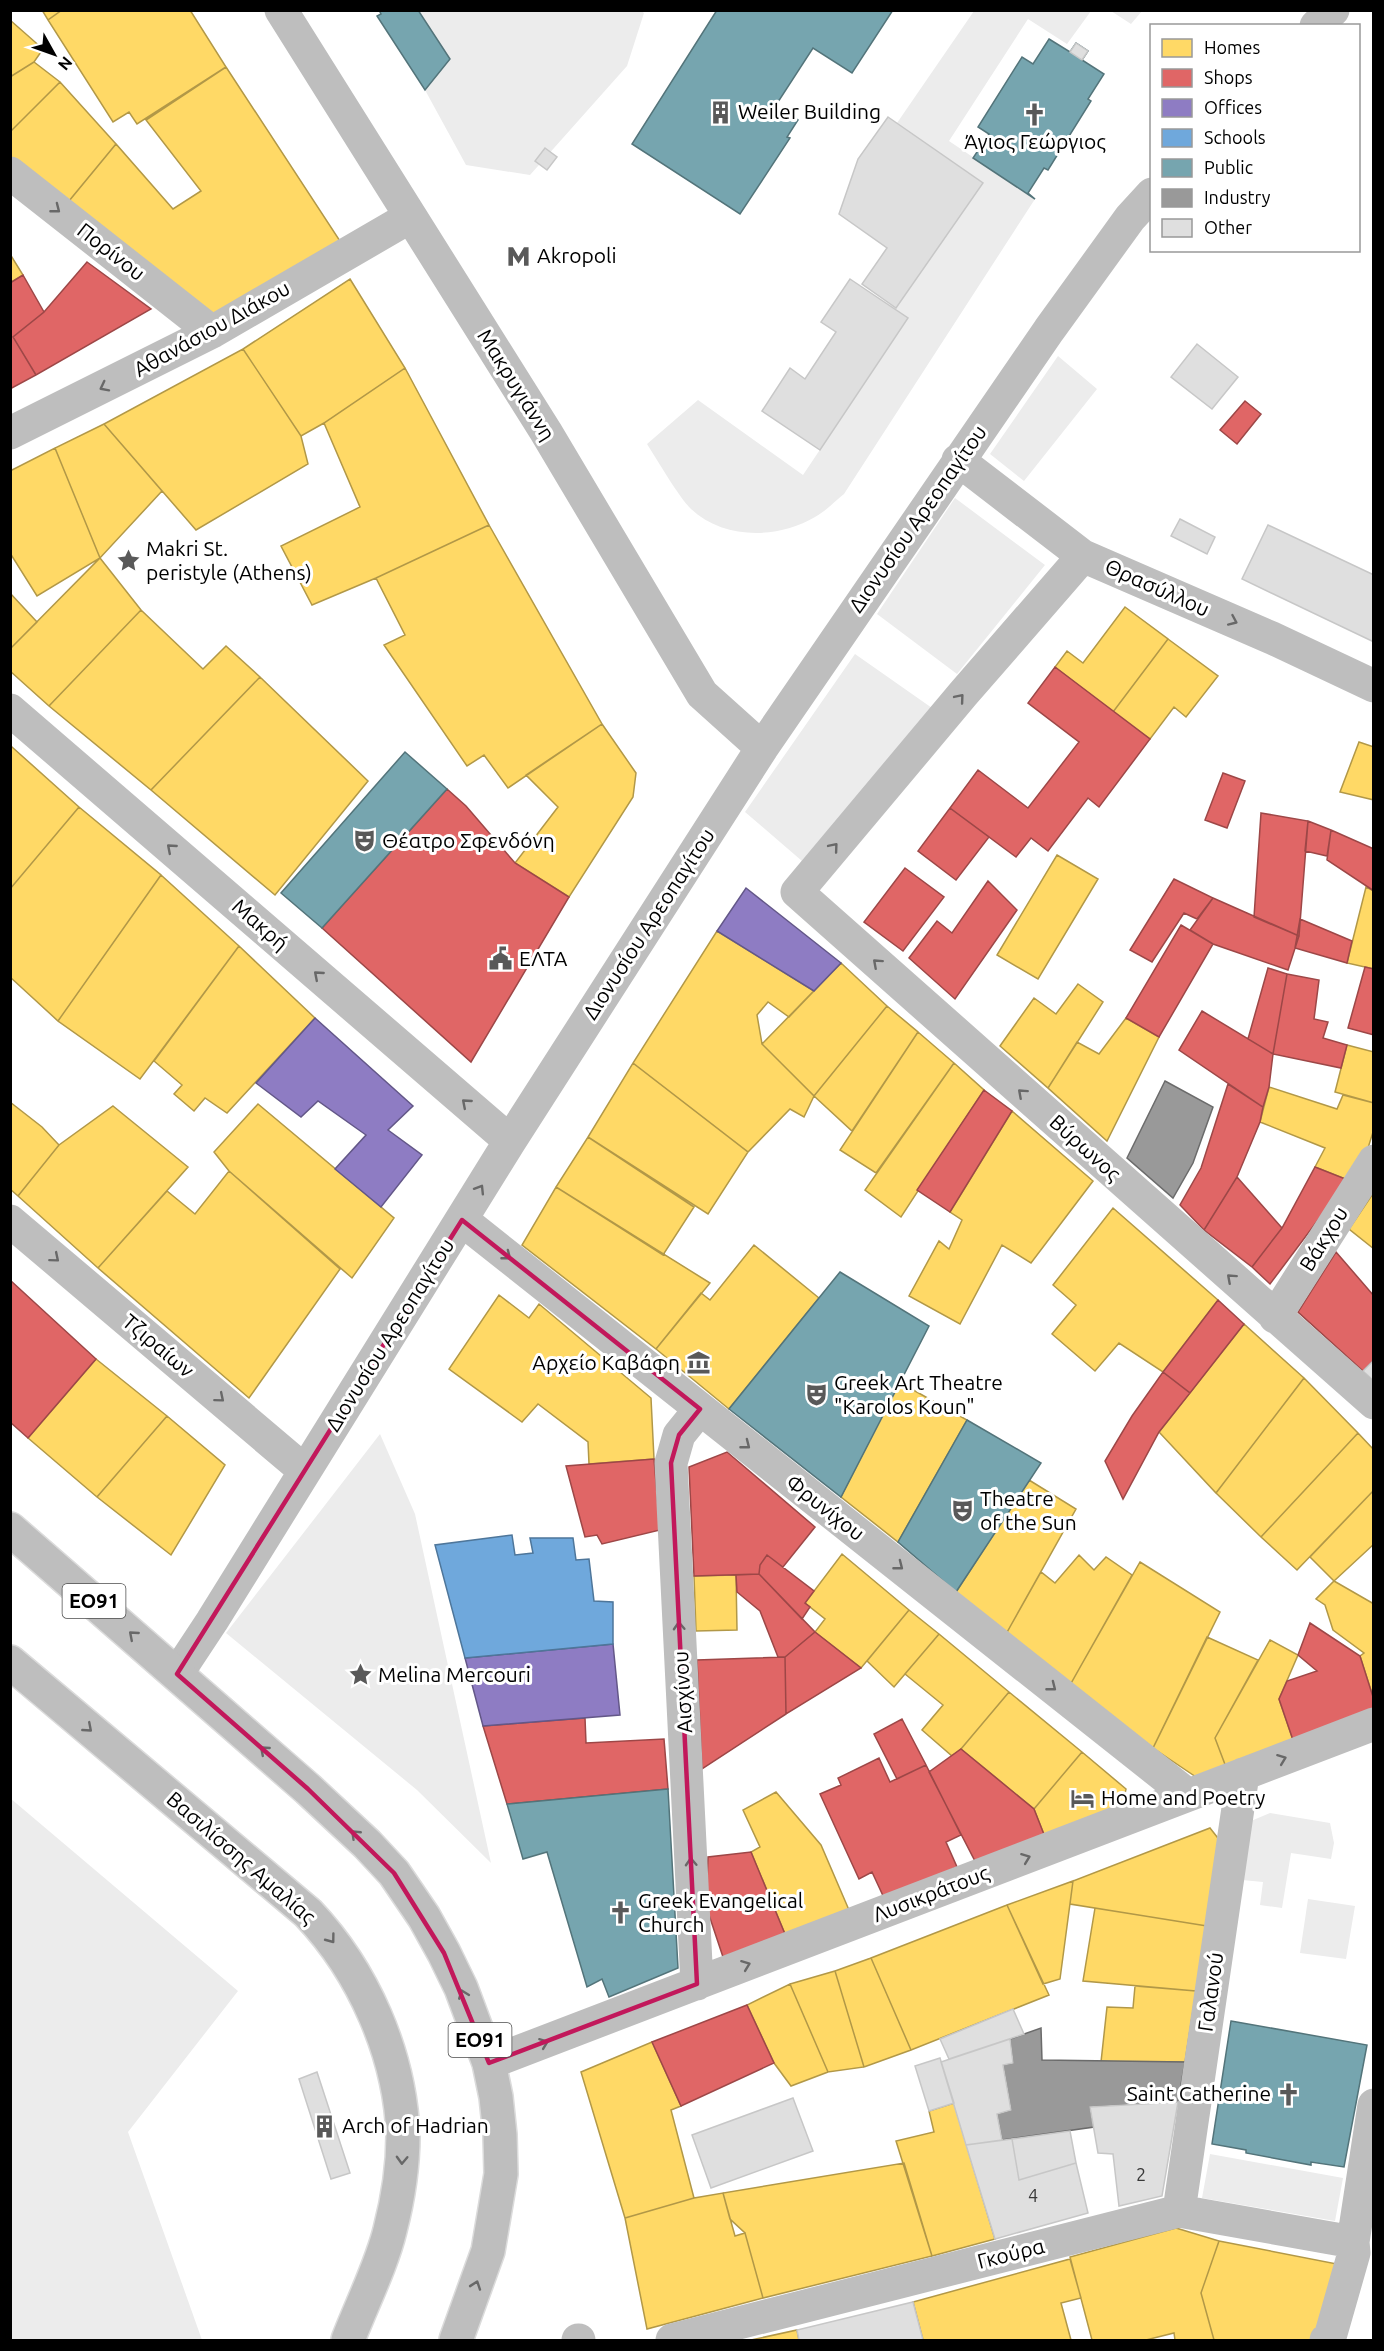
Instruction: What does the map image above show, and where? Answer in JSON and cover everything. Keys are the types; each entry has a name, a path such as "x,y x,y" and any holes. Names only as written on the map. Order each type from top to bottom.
{"street":[{"name":"Μακρυγιάννη","path":"281,10 552,441 702,694 762,748"},
{"path":"1318,24 1333,10"},
{"name":"Πορίνου","path":"10,172 212,332"},
{"name":"Διονυσίου Αρεοπαγίτου","path":"177,1674 510,1141 762,748 958,460 1130,218 1150,196"},
{"name":"Αθανάσιου Διάκου","path":"10,434 212,332 410,217"},
{"name":"Θρασύλλου","path":"958,460 1083,556 1272,638 1374,686"},
{"name":"Βύρωνος","path":"1083,556 796,892 1374,1403"},
{"name":"Μακρή","path":"10,710 510,1141"},
{"name":"Βάκχου","path":"1275,1317 1374,1161"},
{"name":"Φρυνίχου","path":"462,1220 1188,1795"},
{"name":"Τζιραίων","path":"10,1221 305,1471"},
{"name":"Αισχίνου","path":"697,1984 671,1463 679,1435 700,1409"},
{"name":"ΕΟ91","path":"10,1529 308,1788 394,1873 424,1917 444,1953 461,1988 489,2063 496,2097 501,2174 488,2251 456,2340"},
{"name":"Βασιλίσσης Αμαλίας","path":"10,1662 308,1912 346,1958 372,2010 392,2066 400,2102 402,2168 390,2233 348,2340"},
{"name":"Λυσικράτους","path":"489,2063 1374,1724"},
{"name":"Γαλανού","path":"1179,2211 1243,1774"},
{"path":"1331,2339 1360,2251 1374,2105"},
{"name":"Γκούρα","path":"672,2340 1179,2211 1360,2251"}],"highlighted area":[{"path":"462,1220 700,1409 679,1435 671,1463 697,1984 489,2063 444,1953 394,1873 308,1789 177,1674"}],"shaded area":[{"path":"640,10 644,13 627,66 530,175 466,165 425,90 450,59 418,11"},
{"path":"974,11 1091,11 1067,44 1028,19 949,141 1035,199 844,494 815,517 785,529 752,533 735,531 704,519 686,503 647,444 698,400 803,475 908,318 895,309 982,184 897,123"},
{"path":"1111,11 1142,11 1131,24"},
{"path":"1058,356 1097,389 1024,481 990,454"},
{"path":"955,498 1045,565 957,674 877,614"},
{"path":"855,654 932,708 802,861 745,812"},
{"path":"380,1434 415,1514 491,1863 417,1790 226,1633"},
{"path":"10,1798 238,1991 128,2132 202,2340 11,2340"},
{"path":"1270,1813 1330,1823 1334,1843 1331,1859 1291,1853 1282,1908 1260,1905 1263,1882 1242,1880 1251,1821"},
{"path":"1308,1899 1355,1906 1346,1959 1300,1953"},
{"path":"1210,2154 1343,2178 1335,2221 1202,2198"}],"building: Homes":[{"path":"42,10 62,10 48,20"},
{"path":"62,10 190,10 226,67 137,124 129,112 113,122 48,20"},
{"path":"10,20 43,49 34,62 10,77"},
{"path":"34,62 60,82 10,132 10,77"},
{"path":"226,67 340,241 221,322 69,201 116,144 173,209 201,191 146,120"},
{"path":"60,82 116,144 69,201 10,160 10,132"},
{"path":"10,254 23,275 10,283"},
{"path":"350,279 405,368 301,436 243,349"},
{"path":"243,349 301,436 308,464 196,530 104,424"},
{"path":"405,368 489,525 312,605 281,546 360,507 324,423"},
{"path":"104,424 162,491 100,558 55,448"},
{"path":"55,448 100,558 37,596 10,553 10,471"},
{"path":"489,525 602,724 508,788 484,755 467,766 384,645 405,635 376,578"},
{"path":"100,558 141,610 49,706 10,671 10,649"},
{"path":"10,593 37,622 10,649"},
{"path":"1125,607 1168,639 1113,712 1055,667 1067,651 1083,663"},
{"path":"141,610 203,669 226,646 260,677 151,790 49,706"},
{"path":"1168,639 1218,676 1186,717 1174,707 1150,739 1113,712"},
{"path":"260,677 368,781 275,895 151,790"},
{"path":"602,724 636,773 633,797 569,897 515,863 558,807 526,775"},
{"path":"1359,742 1374,747 1374,800 1340,792"},
{"path":"12,747 79,807 10,889 10,749"},
{"path":"79,807 161,875 58,1021 10,977 10,889"},
{"path":"1057,855 1098,879 1038,979 997,955"},
{"path":"161,875 239,946 140,1079 58,1021"},
{"path":"1366,887 1374,891 1374,969 1347,963"},
{"path":"717,931 814,991 789,1017 768,1002 757,1015 762,1044 814,1096 804,1117 790,1109 748,1152 633,1063"},
{"path":"239,946 315,1018 227,1113 205,1098 194,1111 174,1094 182,1085 154,1061"},
{"path":"841,963 887,1006 814,1096 762,1044"},
{"path":"1078,984 1103,1002 1048,1088 1000,1046 1034,998 1056,1014"},
{"path":"887,1006 918,1032 852,1131 814,1096"},
{"path":"1126,1018 1159,1037 1107,1141 1048,1088 1077,1042 1099,1054"},
{"path":"918,1032 954,1063 876,1173 840,1150"},
{"path":"1347,1045 1374,1052 1374,1103 1335,1092"},
{"path":"633,1063 748,1152 708,1214 588,1137"},
{"path":"954,1063 984,1090 901,1217 865,1190"},
{"path":"1269,1087 1337,1109 1343,1095 1374,1103 1374,1129 1368,1148 1348,1180 1315,1167 1325,1148 1260,1122"},
{"path":"10,1102 42,1127 59,1145 18,1196 10,1189"},
{"path":"258,1104 394,1218 352,1278 229,1171 214,1152"},
{"path":"113,1106 188,1167 98,1268 18,1196 59,1145"},
{"path":"1012,1111 1093,1181 1031,1263 1002,1245 960,1324 909,1296 939,1241 949,1249 962,1220 950,1212"},
{"path":"588,1137 694,1207 663,1255 556,1187"},
{"path":"229,1171 340,1269 249,1398 98,1268 167,1191 195,1214"},
{"path":"556,1187 710,1283 656,1349 522,1245"},
{"path":"1372,1195 1374,1196 1374,1249 1349,1229"},
{"path":"1113,1208 1218,1300 1163,1372 1119,1343 1095,1371 1052,1334 1076,1305 1053,1285"},
{"path":"754,1245 819,1298 729,1409 656,1349 701,1293 710,1300"},
{"path":"499,1295 529,1318 539,1304 651,1398 654,1459 589,1464 588,1442 538,1404 522,1422 449,1369"},
{"path":"1244,1324 1304,1378 1216,1493 1159,1432"},
{"path":"96,1359 167,1416 97,1497 28,1438"},
{"path":"1304,1378 1358,1433 1261,1537 1216,1493"},
{"path":"899,1382 967,1420 898,1542 841,1497"},
{"path":"167,1416 225,1465 171,1555 97,1497"},
{"path":"1358,1433 1374,1450 1374,1490 1297,1570 1261,1537"},
{"path":"1029,1480 1076,1509 1006,1634 956,1592"},
{"path":"1374,1490 1374,1544 1334,1581 1310,1557"},
{"path":"842,1554 909,1610 861,1668 815,1632 825,1619 805,1603"},
{"path":"1079,1555 1094,1570 1106,1557 1132,1575 1070,1685 1006,1634 1041,1572 1055,1583"},
{"path":"1140,1562 1220,1612 1153,1748 1070,1685"},
{"path":"736,1575 737,1630 696,1631 694,1576"},
{"path":"1334,1581 1374,1604 1374,1700 1360,1656 1364,1653 1333,1630 1325,1605 1316,1599"},
{"path":"909,1610 939,1634 894,1687 867,1661"},
{"path":"939,1634 1009,1692 961,1749 952,1756 922,1730 943,1705 905,1674"},
{"path":"1207,1637 1258,1660 1215,1738 1226,1767 1199,1779 1153,1748"},
{"path":"1270,1640 1298,1655 1279,1699 1294,1743 1226,1767 1215,1738"},
{"path":"1009,1692 1082,1752 1034,1809 961,1749"},
{"name":"Home and Poetry","path":"1082,1752 1126,1789 1122,1808 1045,1837 1034,1809"},
{"path":"776,1792 821,1845 849,1910 785,1934 751,1852 760,1847 743,1810"},
{"path":"1210,1828 1221,1842 1207,1926 1070,1904 1073,1881"},
{"path":"1073,1881 1060,1979 1043,1984 1007,1905"},
{"path":"1007,1905 1049,1995 911,2050 871,1958"},
{"path":"1095,1908 1207,1926 1196,1991 1083,1981"},
{"path":"871,1958 911,2050 864,2067 835,1971"},
{"path":"835,1971 864,2067 828,2072 790,1984"},
{"path":"790,1984 828,2072 791,2086 774,2063 747,2005"},
{"path":"1135,1986 1196,1991 1185,2062 1101,2062 1107,2007 1133,2008"},
{"path":"652,2042 681,2106 671,2110 694,2198 625,2218 581,2072"},
{"path":"954,2103 995,2239 932,2256 896,2141 934,2132 929,2111"},
{"path":"904,2163 932,2256 763,2298 745,2233 730,2219 723,2193"},
{"path":"723,2193 735,2236 745,2233 763,2298 647,2329 625,2218 694,2198"},
{"path":"1176,2228 1219,2241 1201,2293 1214,2340 1175,2340 1174,2333 1146,2340 1092,2340 1070,2257"},
{"path":"1219,2241 1337,2264 1315,2340 1214,2340 1201,2293"},
{"path":"1070,2259 1081,2298 1061,2303 1071,2340 923,2340 913,2302"},
{"path":"797,2330 799,2340 751,2340"}],"building: Shops":[{"path":"87,262 151,309 36,375 13,337 44,312"},
{"path":"23,275 44,312 13,337 36,375 10,389 10,283"},
{"path":"1245,401 1261,414 1237,444 1220,430"},
{"path":"1055,667 1150,739 1099,807 1088,798 1048,851 1031,838 1016,857 950,808 978,770 1028,808 1079,742 1028,703"},
{"path":"1223,773 1245,781 1227,828 1205,820"},
{"path":"447,789 466,806 515,863 569,897 471,1062 322,928"},
{"path":"950,808 989,837 956,880 918,851"},
{"path":"1261,813 1308,821 1299,936 1254,917"},
{"path":"1308,821 1331,830 1327,856 1305,851"},
{"path":"1331,830 1374,849 1374,891 1327,860"},
{"path":"905,868 944,897 903,951 864,922"},
{"path":"1174,879 1213,898 1197,919 1184,913 1152,962 1130,950"},
{"path":"988,881 1017,910 955,999 909,958 937,921 952,933"},
{"path":"1213,898 1299,936 1288,970 1213,944 1190,930"},
{"path":"1300,919 1352,941 1347,963 1295,948"},
{"path":"1181,925 1213,944 1159,1037 1126,1018"},
{"path":"1365,967 1374,969 1374,1035 1348,1028"},
{"path":"1268,968 1287,974 1273,1054 1248,1039"},
{"path":"1287,974 1319,980 1314,1019 1328,1022 1323,1038 1347,1045 1341,1068 1273,1054"},
{"path":"1202,1011 1273,1054 1269,1087 1263,1107 1179,1050"},
{"path":"1228,1084 1263,1107 1260,1122 1237,1177 1204,1230 1180,1205 1201,1168"},
{"path":"984,1090 1012,1111 950,1212 917,1190"},
{"path":"1315,1167 1348,1180 1270,1284 1252,1267 1282,1228"},
{"path":"1237,1177 1282,1228 1252,1267 1204,1230"},
{"path":"1336,1252 1374,1296 1374,1360 1363,1371 1298,1312"},
{"path":"10,1280 96,1359 28,1438 10,1422"},
{"path":"1218,1300 1244,1324 1190,1393 1163,1372"},
{"path":"1163,1372 1190,1393 1159,1432 1123,1499 1105,1461 1132,1416"},
{"path":"727,1452 815,1527 783,1567 767,1555 760,1565 759,1574 694,1576 689,1467"},
{"path":"654,1459 660,1530 602,1544 597,1535 585,1537 566,1466"},
{"path":"767,1555 814,1591 805,1603 810,1607 802,1619 759,1574 760,1565"},
{"path":"759,1574 815,1632 785,1657 778,1657 760,1611 737,1592 736,1575"},
{"path":"1310,1623 1360,1656 1374,1700 1374,1711 1294,1743 1279,1699 1287,1681 1317,1671 1298,1655"},
{"path":"815,1632 861,1668 786,1714 785,1657"},
{"path":"785,1657 786,1714 702,1769 697,1660"},
{"path":"585,1718 586,1743 664,1739 668,1789 507,1804 483,1726"},
{"path":"902,1719 926,1765 897,1779 874,1734"},
{"path":"961,1749 1034,1809 1045,1837 976,1863 929,1772"},
{"path":"879,1758 890,1782 926,1765 961,1835 946,1842 957,1867 885,1900 872,1872 859,1879 820,1794 841,1785 838,1778"},
{"path":"751,1852 785,1934 723,1957 706,1906 708,1857"},
{"path":"747,2005 774,2063 681,2106 652,2042"}],"building: Offices":[{"path":"746,888 841,963 814,991 717,931"},
{"path":"315,1018 413,1106 388,1130 422,1155 381,1207 335,1169 366,1135 318,1101 301,1117 256,1083"},
{"path":"613,1644 620,1715 483,1726 465,1658"}],"building: Schools":[{"path":"512,1535 515,1555 533,1553 530,1538 573,1538 576,1560 589,1559 594,1601 613,1602 613,1644 465,1658 435,1545"}],"building: Public":[{"path":"379,10 418,10 450,59 425,90 377,16 381,14"},
{"name":"Weiler Building","path":"717,10 893,10 852,73 813,48 776,105 798,120 787,137 790,138 740,214 632,144"},
{"name":"Άγιος Γεώργιος","path":"1049,39 1070,52 1076,43 1088,51 1082,60 1104,74 1088,99 1091,101 1048,170 1044,168 1028,193 1035,199 973,158 989,134 978,127 1022,57 1033,64"},
{"name":"Θέατρο Σφενδόνη","path":"405,752 447,789 322,928 281,893"},
{"name":"Greek Art Theatre \"Karolos Koun\"","path":"840,1272 929,1326 841,1497 729,1409"},
{"name":"Theatre of the Sun","path":"967,1420 1041,1463 956,1592 898,1542"},
{"name":"Greek Evangelical Church","path":"668,1789 678,1968 609,1997 602,1979 587,1987 547,1852 523,1859 507,1804"},
{"name":"Saint Catherine","path":"1231,2021 1367,2045 1344,2167 1311,2162 1311,2165 1212,2144"}],"building: Industry":[{"path":"1165,1081 1213,1107 1193,1163 1173,1198 1127,1158"},
{"path":"1041,2028 1042,2060 1185,2062 1178,2102 1090,2107 1094,2127 1002,2140 997,2114 1011,2110 1003,2065 1013,2063 1010,2039"}],"building: Other":[{"path":"1076,43 1088,51 1082,60 1070,52"},
{"path":"888,117 983,183 896,308 862,284 887,248 839,214 858,159"},
{"path":"545,148 557,157 547,170 535,161"},
{"path":"850,279 908,318 820,450 762,411 790,368 805,379 836,332 821,322"},
{"path":"1197,344 1238,377 1212,409 1171,377"},
{"path":"1180,519 1215,537 1207,554 1171,536"},
{"path":"1268,525 1374,575 1374,642 1242,579"},
{"path":"1374,1360 1374,1381 1363,1371"},
{"path":"1013,2009 1024,2034 949,2059 940,2039"},
{"path":"1010,2039 1013,2063 1003,2065 1011,2110 997,2114 1002,2140 966,2145 941,2062"},
{"path":"940,2058 954,2103 929,2111 915,2066"},
{"name":"Arch of Hadrian","path":"317,2072 350,2173 331,2179 299,2079"},
{"path":"793,2098 813,2151 711,2188 692,2135"},
{"path":"1178,2102 1162,2196 1119,2206 1113,2154 1098,2153 1090,2107"},
{"path":"1070,2131 1076,2163 1019,2180 1012,2139"},
{"path":"1012,2139 1019,2180 1076,2163 1088,2213 995,2239 966,2145"},
{"path":"913,2302 923,2340 799,2340 797,2330"}],"place":[{"name":"Weiler Building","path":"720,112"},
{"name":"Άγιος Γεώργιος","path":"1035,114"},
{"name":"Akropoli","path":"519,256"},
{"name":"Makri St. peristyle (Athens)","path":"128,561"},
{"name":"Θέατρο Σφενδόνη","path":"364,841"},
{"name":"ΕΛΤΑ","path":"501,959"},
{"name":"Αρχείο Καβάφη","path":"698,1363"},
{"name":"Greek Art Theatre \"Karolos Koun\"","path":"816,1395"},
{"name":"Theatre of the Sun","path":"962,1511"},
{"name":"Melina Mercouri","path":"360,1675"},
{"name":"Home and Poetry","path":"1083,1798"},
{"name":"Greek Evangelical Church","path":"620,1913"},
{"name":"Saint Catherine","path":"1289,2094"},
{"name":"Arch of Hadrian","path":"324,2126"}]}
